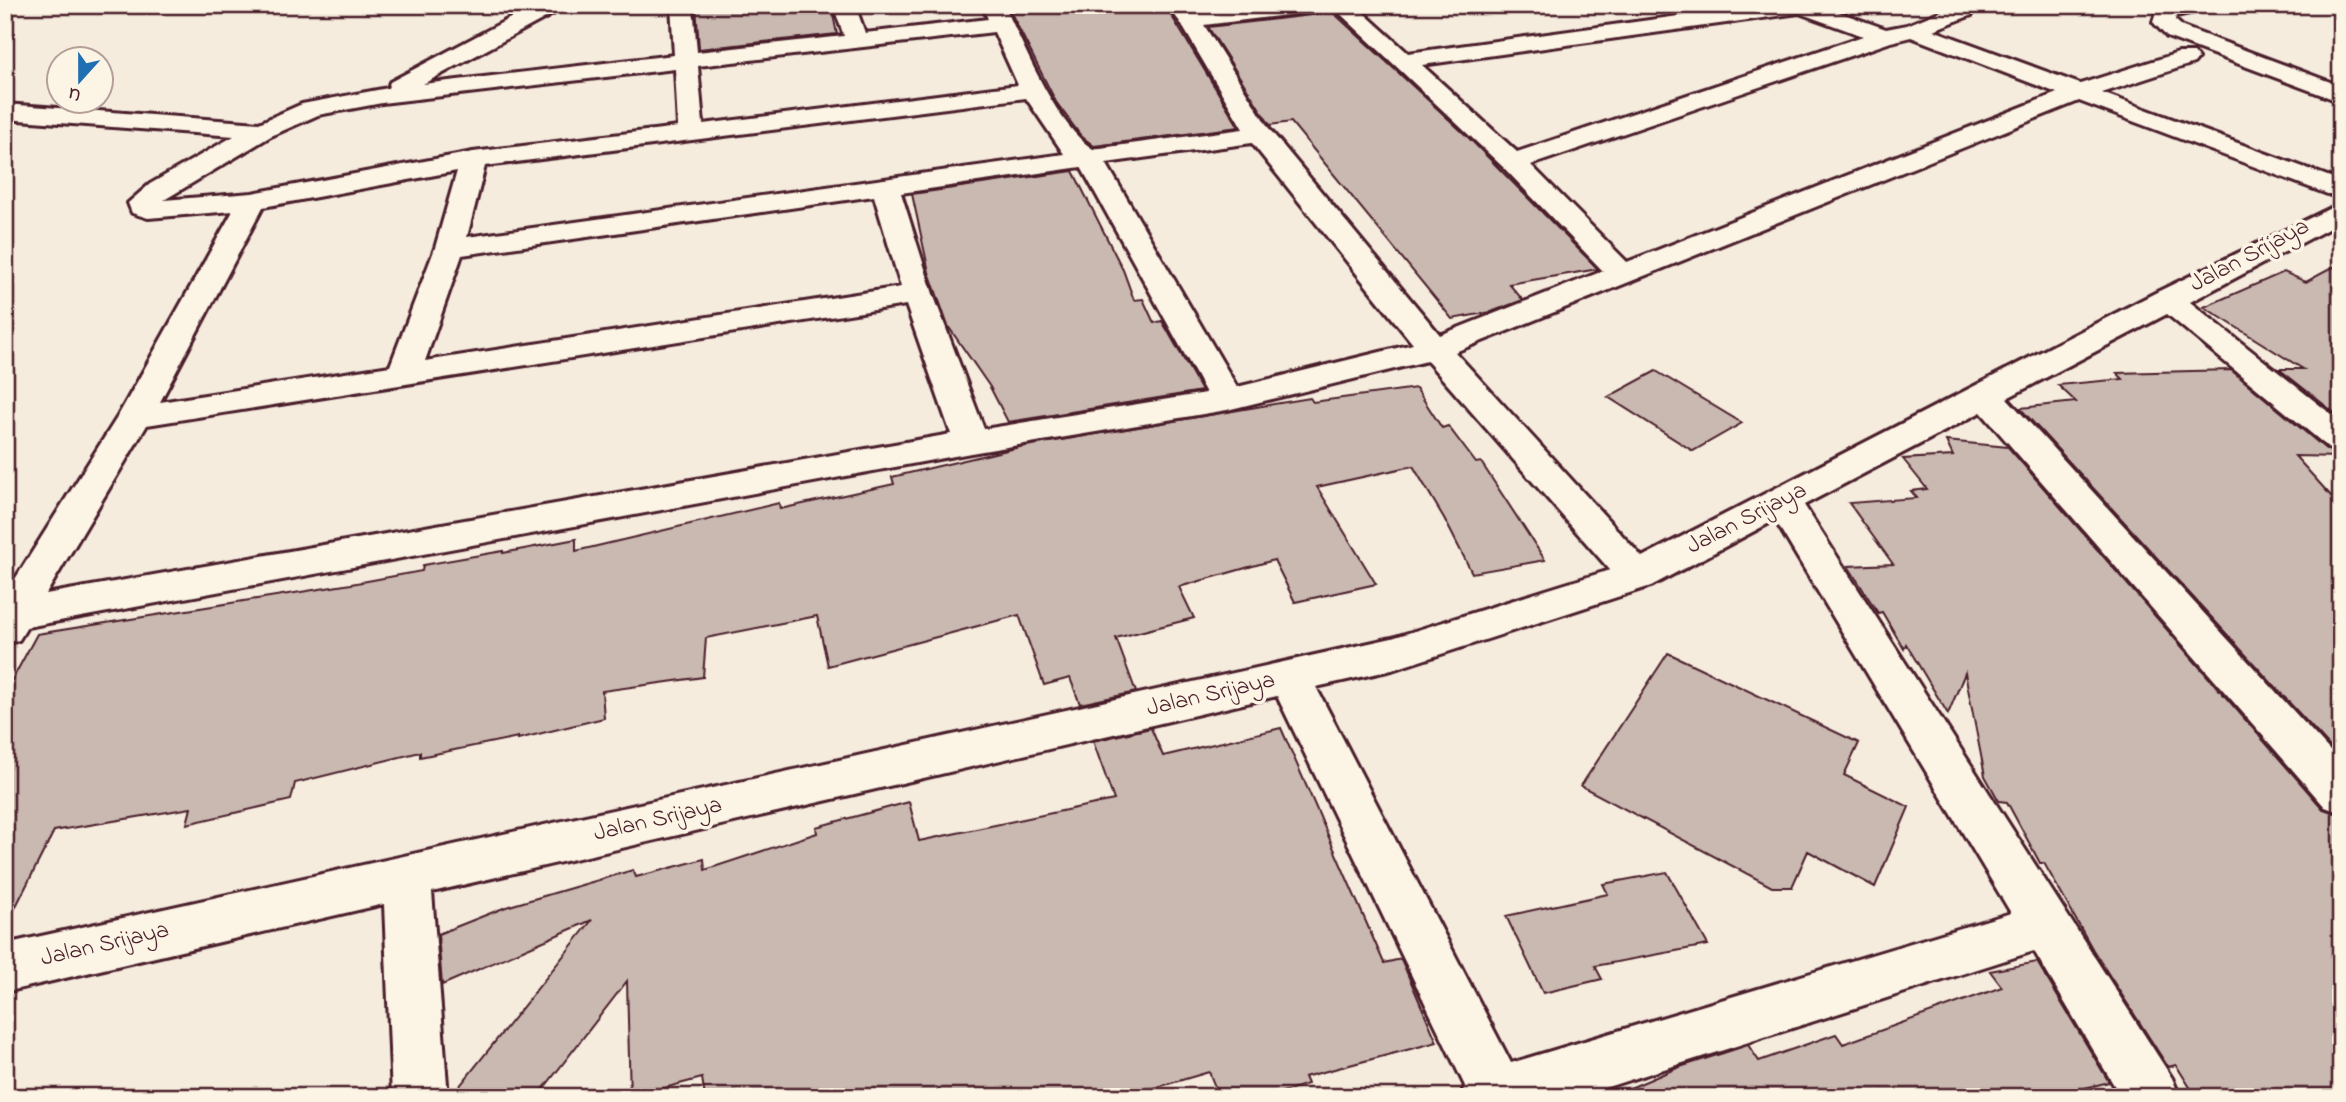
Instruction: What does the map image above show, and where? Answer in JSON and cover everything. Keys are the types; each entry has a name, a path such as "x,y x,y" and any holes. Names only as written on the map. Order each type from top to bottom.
{"street":[{"path":"382,96 552,5"},
{"path":"682,5 691,133"},
{"path":"844,5 857,41"},
{"path":"1312,5 1184,13 1259,134 1434,349 1637,576"},
{"path":"1342,5 1513,162 1623,274"},
{"path":"1513,162 1885,36 1913,30 1964,10 1969,5"},
{"path":"2195,5 2166,12 2164,22 2175,32 2341,95"},
{"path":"1403,61 1800,6 1885,36"},
{"path":"1033,90 473,160 252,201 148,210 142,207 142,203 160,190 262,131 311,109 382,96 687,63 857,41 998,15 1033,90 1073,148 1090,159 1227,400"},
{"path":"1913,30 2341,191"},
{"path":"9,622 971,442 1227,400 1434,349 2080,92 2186,58"},
{"path":"5,111 262,131"},
{"path":"450,248 1259,134"},
{"path":"403,376 450,248 473,160"},
{"path":"885,187 918,294 971,442"},
{"path":"9,622 135,416 252,201"},
{"name":"Jalan Srijaya","path":"5,968 1392,654 1637,576 2341,211"},
{"path":"135,416 918,294"},
{"path":"2168,299 2341,440"},
{"path":"1985,395 2341,794"},
{"path":"1782,501 2152,1097"},
{"path":"1289,677 1493,1095 2046,925"},
{"path":"407,877 420,1097"}],"building":[{"path":"696,5 831,5 837,34 699,49"},
{"path":"1007,5 1165,5 1239,127 1094,146 1081,136 1056,102"},
{"path":"1325,5 1467,136 1598,269 1509,284 1523,300 1491,312 1452,319 1291,122 1270,125 1208,27 1312,15 1321,13"},
{"path":"1073,171 1123,270 1134,300 1143,299 1154,323 1162,321 1202,391 1008,422 990,387 948,326 929,272 912,194"},
{"path":"2341,263 2341,418 2279,369 2303,369 2204,307 2284,272 2306,282"},
{"path":"2231,370 2327,450 2341,453 2341,457 2295,456 2341,507 2341,759 2020,408 2076,402 2058,385 2123,379 2117,373"},
{"path":"1656,371 1742,423 1693,451 1608,397"},
{"path":"1416,388 1442,428 1448,426 1476,463 1481,462 1545,560 1472,573 1413,466 1317,487 1376,584 1295,602 1274,560 1179,587 1194,618 1116,638 1136,692 1080,704 1070,678 1044,685 1019,615 828,666 817,616 706,638 703,677 602,691 604,718 518,739 420,757 420,752 295,783 291,800 187,824 191,808 54,831 5,928 5,693 37,634 351,584 422,571 423,565 576,539 576,551 779,503 780,509 894,484 892,477 1020,447 1310,398 1313,402"},
{"path":"1946,441 2008,447 2323,809 2341,815 2341,1097 2196,1097 2176,1065 2168,1067 2093,950 2044,863 2040,863 2007,802 1999,801 1985,776 1965,673 1948,714 1906,644 1904,649 1882,612 1878,613 1848,566 1893,564 1849,503 1917,498 1911,491 1927,489 1903,459 1953,456"},
{"path":"1668,653 1859,743 1844,775 1909,807 1875,887 1808,851 1792,887 1772,887 1581,786"},
{"path":"1151,728 1163,756 1281,728 1384,963 1401,959 1437,1042 1304,1077 1307,1084 1268,1097 1219,1097 1209,1072 1124,1097 705,1097 702,1078 630,1097 627,981 537,1097 451,1097 592,920 442,985 438,934 506,907 633,870 636,877 704,859 705,870 817,833 816,827 909,802 919,841 1114,800 1093,741"},
{"path":"1667,872 1708,945 1595,966 1602,979 1543,993 1506,916 1608,894 1603,884"},
{"path":"2037,962 2109,1082 2049,1097 1609,1097 1677,1068 1748,1045 1759,1061 1836,1034 1843,1044 2002,987 1990,971"}]}
